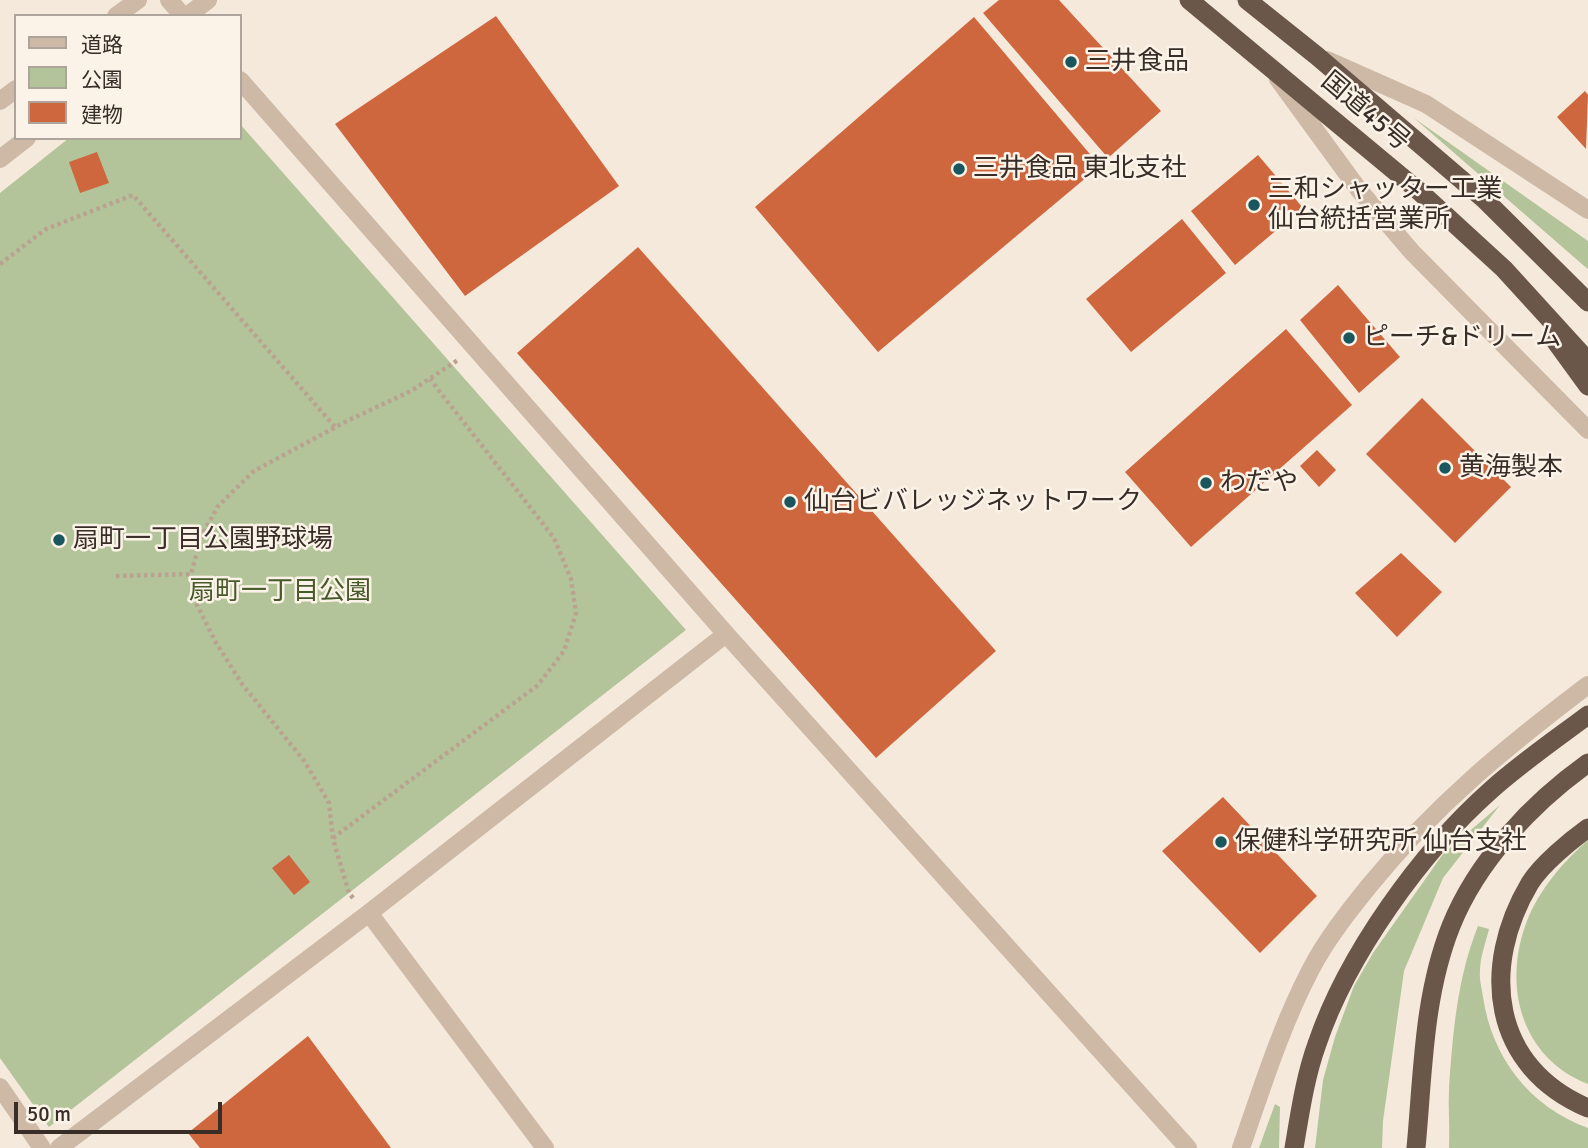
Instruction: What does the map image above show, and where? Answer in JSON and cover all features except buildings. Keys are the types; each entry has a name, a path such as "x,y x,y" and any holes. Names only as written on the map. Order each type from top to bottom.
{"highway":[{"name":"国道45号","path":"1189,0 1420,192 1504,269 1588,361"},
{"name":"国道45号","path":"1247,0 1317,56 1484,199 1588,302"},
{"path":"1504,269 1588,386"},
{"path":"1294,1148 1317,1042 1340,991 1383,915 1421,864 1491,790 1588,715"},
{"path":"1416,1148 1427,1023 1437,971 1451,926 1471,887 1492,856 1535,809 1588,763"},
{"path":"1588,828 1572,839 1532,880 1510,923 1500,971 1502,1011 1519,1052 1542,1081 1588,1108"}],"street":[{"path":"119,14 138,0"},
{"path":"169,0 183,14"},
{"path":"188,14 208,0"},
{"path":"1317,56 1426,104 1588,210"},
{"path":"1269,66 1359,190 1412,252 1588,430"},
{"path":"242,82 726,634 1188,1148"},
{"path":"0,159 24,140"},
{"path":"59,1148 369,913 726,634"},
{"path":"1241,1148 1288,1018 1311,968 1348,912 1438,808 1502,751 1588,685"},
{"path":"369,913 545,1148"},
{"path":"0,1087 42,1148"}],"path":[{"path":"0,264 46,229 133,195 335,428"},
{"path":"369,913 349,893 333,839 329,803 304,762 242,684 215,641 197,605 191,574 201,537 218,506 254,471 411,391 474,348"},
{"path":"333,839 538,685 564,651 576,614 571,579 554,538 430,379"},
{"path":"116,576 191,574"}],"green space":[{"path":"1414,118 1588,241 1588,269 1583,265"},
{"name":"扇町一丁目公園","path":"242,126 686,630 49,1127 0,1058 0,193 66,140 242,140"},
{"path":"1500,805 1443,878 1404,971 1383,1121 1382,1148 1315,1148 1323,1080 1354,986 1373,953 1443,854"},
{"path":"1588,840 1588,1084 1565,1072 1547,1057 1533,1038 1523,1017 1517,970 1527,921 1538,898 1561,867"},
{"path":"1478,926 1489,929 1481,960 1480,977 1495,1040 1517,1078 1532,1093 1567,1119 1588,1128 1588,1148 1449,1148 1449,1088 1454,1026 1465,966"},
{"path":"1275,1104 1280,1107 1279,1148 1259,1148"}],"place":[{"name":"三井食品","path":"1071,62"},
{"name":"三井食品 東北支社","path":"959,169"},
{"name":"三和シャッター工業 仙台統括営業所","path":"1254,205"},
{"name":"ピーチ&ドリーム","path":"1349,338"},
{"name":"黄海製本","path":"1445,468"},
{"name":"わだや","path":"1206,483"},
{"name":"仙台ビバレッジネットワーク","path":"790,502"},
{"name":"扇町一丁目公園野球場","path":"59,540"},
{"name":"保健科学研究所 仙台支社","path":"1221,842"}]}
